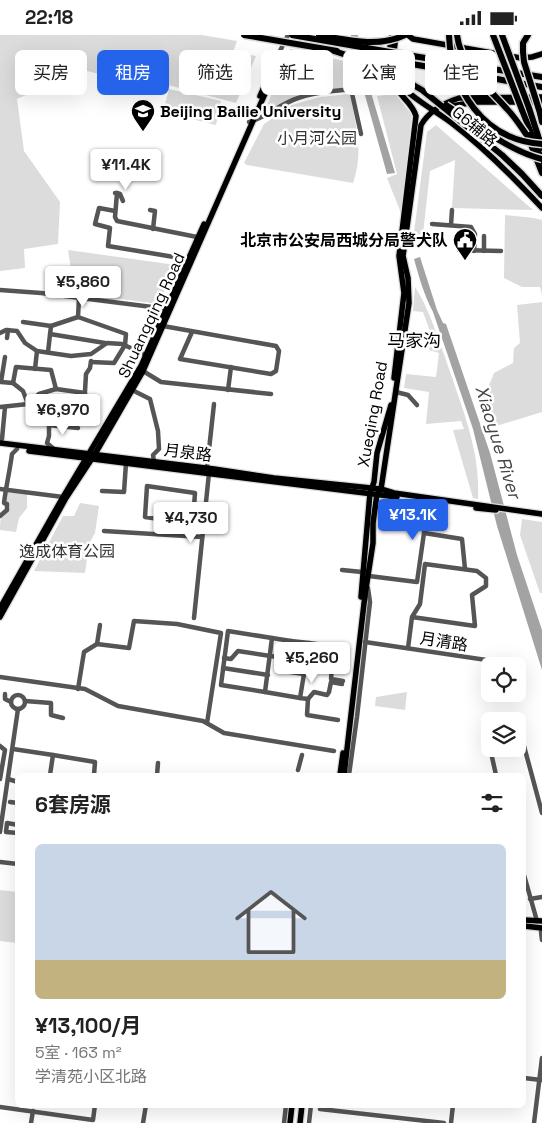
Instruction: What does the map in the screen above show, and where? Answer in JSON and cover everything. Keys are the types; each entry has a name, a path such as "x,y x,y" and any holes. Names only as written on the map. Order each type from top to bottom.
{"highway":[{"path":"244,35 542,87"},
{"path":"292,35 425,57"},
{"path":"319,35 372,43 407,35"},
{"path":"449,35 450,58 455,75 468,101 476,112 488,123 514,139 542,144"},
{"path":"457,35 461,53 467,64 508,110 526,134 542,173"},
{"path":"493,35 542,149"},
{"path":"502,35 542,160"},
{"path":"528,35 523,43 524,62 542,122"},
{"path":"334,51 380,66 422,90 512,147 542,160"},
{"path":"497,68 542,73"},
{"path":"497,69 542,77"},
{"path":"422,90 502,155 542,196"}],"main road":[{"path":"391,50 392,35"},
{"name":"G6辅路","path":"397,35 394,59 398,81 406,90 454,125 488,155 542,208"},
{"path":"407,35 414,39 521,58 542,54"},
{"name":"Shuangqing Road","path":"0,608 63,497 143,371 262,95"},
{"path":"402,95 419,114 426,116 449,101 459,98 542,97"},
{"path":"434,111 458,104 475,102 542,102"},
{"name":"Xueqing Road","path":"344,773 373,543 374,482 378,453 391,409 402,315 404,293 399,255 416,120 415,110"},
{"name":"Xueqing Road","path":"340,773 362,592 362,572 375,491 396,392 409,303 408,278 403,256 421,125 426,116"},
{"name":"Shuangqing Road","path":"0,617 133,381 169,309"},
{"name":"月泉路","path":"1,443 55,450 126,463 274,478 375,491"},
{"name":"月泉路","path":"1,443 17,449 154,461 208,471"},
{"path":"375,491 425,500 542,515"},
{"path":"375,491 484,507"},
{"path":"526,920 539,921"},
{"path":"526,926 541,930"},
{"path":"290,1123 292,1108"},
{"path":"300,1123 302,1108"}],"street":[{"path":"280,50 288,35"},
{"path":"251,121 266,116 296,98 343,90"},
{"path":"352,95 361,134"},
{"path":"122,201 120,194 116,193 114,217 117,221 199,238"},
{"path":"115,211 99,208 94,223 110,229 108,246 174,257"},
{"path":"150,210 155,211 153,229"},
{"path":"451,225 452,210"},
{"path":"432,223 471,227 475,234 474,251"},
{"path":"484,236 484,251"},
{"path":"458,250 501,251"},
{"path":"0,290 41,293 169,309"},
{"path":"78,317 79,298"},
{"path":"23,322 51,326 78,317 126,333 125,345 114,363 90,362"},
{"path":"48,352 51,326"},
{"path":"163,326 276,346 279,351 276,371 271,374 180,359 192,332"},
{"path":"0,333 8,330 17,331 25,343 37,351 71,356 91,354 107,343"},
{"path":"7,338 8,330"},
{"path":"50,334 125,345 146,355"},
{"path":"35,369 37,351"},
{"path":"84,408 86,374 90,368 91,354"},
{"path":"5,357 0,381 13,383 23,391 28,403"},
{"path":"13,383 16,367 51,371 56,389"},
{"path":"228,390 231,367"},
{"path":"143,371 161,382 271,394"},
{"path":"1,443 3,407 28,403 37,396 56,389 85,393"},
{"path":"132,389 150,399 159,449 153,455 154,461"},
{"path":"396,392 408,395 417,405"},
{"path":"37,396 38,405 61,407 60,420 48,419 49,436 47,443 55,450"},
{"path":"194,617 214,404"},
{"path":"49,425 78,428"},
{"path":"1,513 7,510 7,504 2,504 12,453 17,449"},
{"path":"102,491 124,492 126,463"},
{"path":"194,507 195,493 148,487 145,517 188,523 190,507 204,511"},
{"path":"0,489 63,497"},
{"path":"369,576 418,582 424,533 425,500"},
{"path":"104,531 202,537"},
{"path":"424,533 462,539 465,569"},
{"path":"408,648 412,617 420,604 425,564 477,571 486,578 486,586 472,595 474,626 412,617"},
{"path":"342,570 362,572"},
{"name":"Xueqing Road","path":"349,773 370,602 367,585"},
{"path":"78,689 84,652 97,645 129,649 134,621 177,624 221,633 207,723"},
{"path":"97,645 100,625"},
{"path":"308,699 220,685 228,631 334,648 331,679 342,683 331,682 327,695 314,692 308,699 307,715 338,720"},
{"path":"265,692 272,638"},
{"path":"290,659 291,641"},
{"name":"月清路","path":"365,642 481,659"},
{"path":"300,698 309,643"},
{"path":"224,658 232,659 238,651 332,666"},
{"path":"223,668 268,675"},
{"path":"284,671 304,674"},
{"path":"0,677 85,689 118,706 203,721 224,733 334,751"},
{"path":"5,694 5,699 18,709"},
{"path":"11,702 12,698 18,695 25,701 51,703 52,715 63,717"},
{"path":"0,832 18,709 22,707 25,701"},
{"path":"0,746 5,750 0,779"},
{"path":"13,749 95,762 94,773"},
{"path":"526,753 542,813"},
{"path":"50,773 53,755"},
{"path":"298,770 302,755"},
{"path":"491,757 495,773"},
{"path":"157,773 158,763"},
{"path":"8,779 15,781"},
{"path":"10,802 15,803"},
{"path":"15,824 7,823 6,832 15,833"},
{"path":"0,861 15,864"},
{"path":"526,883 539,921"},
{"path":"530,899 542,897"},
{"path":"541,930 542,940"},
{"path":"534,1123 541,1080 542,1058"},
{"path":"526,1078 541,1080"},
{"path":"0,1107 15,1108"},
{"path":"26,1108 76,1120 93,1120 95,1108"},
{"path":"143,1123 146,1108"},
{"path":"284,1123 286,1108"},
{"path":"309,1123 311,1108"},
{"path":"451,1123 453,1108"},
{"path":"320,1109 444,1123"},
{"path":"31,1123 33,1111"},
{"path":"389,1116 389,1123"}],"green space":[{"path":"0,35 202,35 237,41 234,50 179,50 179,88 169,85 169,50 97,50 97,73 87,71 87,50 15,50 15,95 26,95 17,99 24,151 60,202 58,244 24,249 25,268 0,271"},
{"path":"251,55 256,56 251,68"},
{"path":"333,58 343,61 343,88 333,89"},
{"path":"169,89 179,91 179,95 195,95 221,101 216,125 163,112 169,95"},
{"path":"206,95 239,95 236,103"},
{"path":"271,95 299,95 269,112 265,110"},
{"name":"小月河公园","path":"350,95 358,139 358,160 353,183 244,163 264,124 292,105 320,97"},
{"path":"396,95 412,115 401,213 387,178 397,174 377,96"},
{"path":"436,125 533,210 452,208 455,160 430,171 423,234 413,240 427,132"},
{"path":"505,215 542,220 542,295 540,287 522,287 504,278"},
{"path":"68,250 176,265 159,304 66,292 64,277 72,275"},
{"path":"415,287 432,321 463,409 476,463 478,499 473,498 453,430 464,429 461,421 426,424 429,392 404,388 406,374 436,377 439,353 429,350 431,334 423,312 413,311"},
{"path":"542,302 542,412 490,428 479,398 490,383 494,373 513,363 514,348 520,343 517,305"},
{"path":"8,491 27,494 27,508 19,518 16,532 0,530 2,516 10,507 6,500"},
{"name":"逸成体育公园","path":"80,503 99,506 95,533 89,544 85,573 34,571 63,516 74,516"},
{"path":"522,519 542,522 542,593 540,593 520,535"},
{"path":"407,692 405,710 375,706 376,697"},
{"path":"0,890 15,892 15,943 0,941"}],"shaded area":[{"path":"351,35 358,35 360,50 354,50"},
{"path":"365,95 372,95 395,173 387,174"},
{"path":"420,257 437,310 443,323 446,324 490,453 517,555 542,630 542,670 497,526 473,429 433,312 424,293 414,259"}],"place":[{"name":"Beijing Bailie University","path":"143,132"},
{"name":"北京市公安局西城分局警犬队","path":"465,261"}],"district":[{"name":"马家沟","path":"414,341"}],"water label":[{"name":"Xiaoyue River","path":"498,442"}]}
